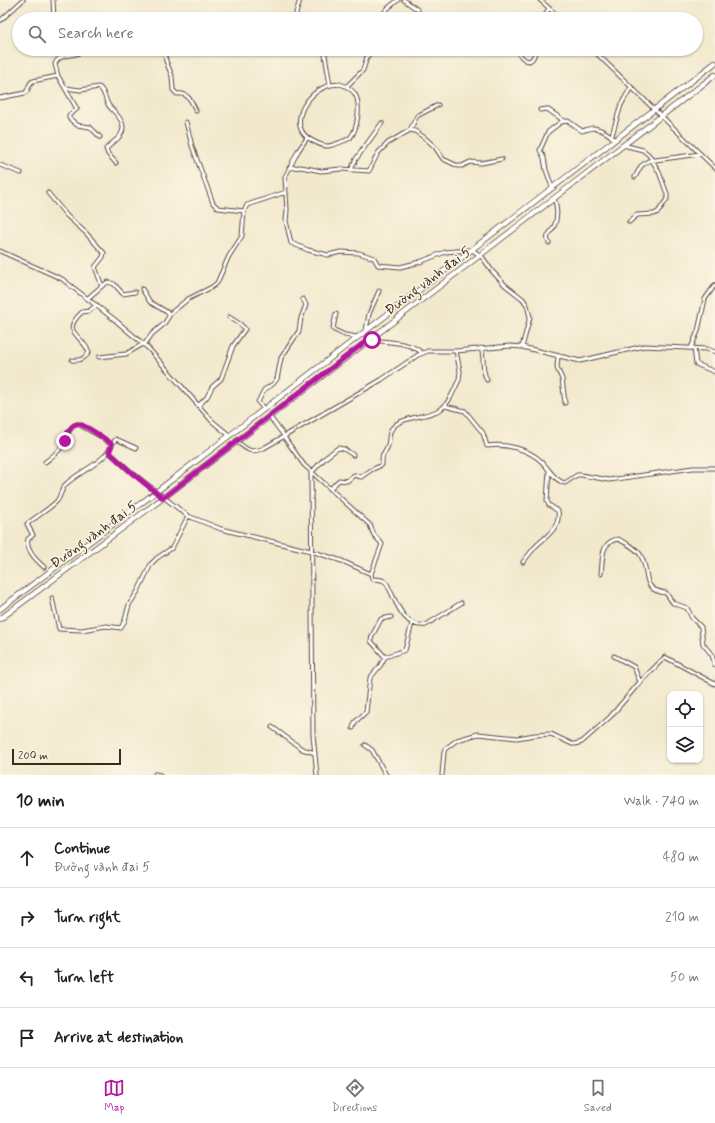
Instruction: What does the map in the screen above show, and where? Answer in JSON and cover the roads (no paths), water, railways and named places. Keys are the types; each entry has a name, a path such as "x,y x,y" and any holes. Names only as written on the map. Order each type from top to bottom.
{"main road":[{"name":"Đường vành đai 5","path":"0,609 156,492 263,408 552,187 613,138 654,110 715,63"},
{"name":"Đường vành đai 5","path":"0,619 163,498 715,75"},
{"path":"39,579 43,586"}],"street":[{"path":"0,21 23,0"},
{"path":"53,0 54,12"},
{"path":"296,12 300,0"},
{"path":"385,12 398,0"},
{"path":"404,0 418,10"},
{"path":"541,0 553,12"},
{"path":"547,12 549,8"},
{"path":"63,56 55,62 58,76 78,109 70,115 69,118 78,126 90,127 100,137"},
{"path":"165,56 172,76 173,90 177,94 180,93 188,96 196,111"},
{"path":"325,56 330,85"},
{"path":"347,86 363,70 368,56"},
{"path":"521,56 526,61 530,61 534,56"},
{"path":"599,56 715,168"},
{"path":"0,98 25,93 28,90 29,84 33,81 58,76"},
{"path":"340,84 347,86 355,95 357,102 357,122 349,138 327,147 307,138 299,124 303,105 314,95 330,85 340,84"},
{"path":"66,88 80,90 99,86 103,90 108,103 119,117 123,126 120,136 106,149 108,154 116,163"},
{"path":"540,110 547,109 582,131 593,128 613,138 621,105 631,87"},
{"path":"289,168 301,167 321,171 341,169 368,172 378,153 388,143 410,130 417,116 438,106"},
{"path":"552,187 546,170 544,158 540,150 546,134 563,120"},
{"path":"186,122 192,146 213,203 218,208 244,211"},
{"path":"351,170 356,159 382,124"},
{"path":"410,130 415,131 425,138 435,147 443,159 458,166 462,166 470,162 482,163 502,159"},
{"path":"307,138 285,177 287,210 286,221 290,241 293,244 308,250 328,255 341,252 359,253 374,258 378,265 400,267 420,262 445,252 470,250 479,255 505,285 523,299 527,306 530,317 522,347"},
{"path":"623,145 643,150 649,155 663,181 667,194 667,199 658,212 654,214 637,215 629,222"},
{"path":"635,177 641,166 648,161 700,154"},
{"path":"0,165 21,173"},
{"path":"99,357 126,354 144,344 154,332 164,324 170,314 188,299 217,283 227,260 242,236 244,211 247,205 286,192"},
{"path":"48,193 67,216 86,232 104,253 103,257 95,267 102,286"},
{"path":"549,243 547,236 554,228 556,221 557,209 554,198"},
{"path":"0,251 62,279 88,298 144,344 212,420 229,435"},
{"path":"88,298 108,282 112,282 123,294 134,292"},
{"path":"715,285 705,299 693,348 696,364 715,372"},
{"path":"142,289 150,302 170,314"},
{"path":"366,330 369,314 379,291"},
{"path":"263,408 258,402 262,393 275,382 281,358 299,331 306,305 303,299"},
{"path":"72,360 80,360 89,352 73,331 71,326 82,312 89,311 96,305"},
{"path":"336,314 333,328 334,330 345,335 356,337"},
{"path":"199,405 212,387 221,379 233,346 245,329 228,316"},
{"path":"369,339 403,344 418,349 422,353"},
{"path":"236,441 248,450 255,452 285,437 422,353 434,350 456,350 503,346 522,347 580,361 640,346 707,349 715,352"},
{"path":"481,348 484,358 484,374 487,380"},
{"path":"331,488 339,480 346,481 354,475 361,478 371,470 382,465 382,455 388,447 391,430 397,424 405,420 434,413 445,406 459,380 460,375 456,350"},
{"path":"558,356 557,368 562,380 565,402"},
{"path":"445,406 465,411 483,433 487,446 500,444 522,450 540,461 559,480 565,483 581,474 609,480 694,468 715,468"},
{"path":"269,416 297,456 312,472 369,522 374,535 382,544 371,574 372,579 382,580 386,583 403,615 412,623 422,626 461,603"},
{"path":"44,462 59,451 65,441 66,436 75,425 80,424 112,444"},
{"path":"44,567 34,558 27,545 28,539 33,536 33,533 27,524 43,514 57,500 61,490 66,484 78,474 98,462 109,452 114,440 118,439 136,448"},
{"path":"318,775 313,735 311,551 312,472 325,458 338,448 344,449 353,455"},
{"path":"109,452 163,498 188,516 221,529 311,551 342,561 371,574"},
{"path":"523,562 536,547 551,534 558,520 558,511 549,505 547,501 549,471"},
{"path":"52,598 60,629 82,630 106,626 121,628 129,605 138,591 151,564 172,548 188,516"},
{"path":"601,574 604,550 608,542 618,538 629,545 640,554 650,586 657,591 666,592 674,603 687,608 692,618 701,628 703,644 712,655 715,664"},
{"path":"385,657 371,641 381,619 391,617"},
{"path":"352,728 355,722 366,712 370,678 387,655 404,650 412,623"},
{"path":"614,656 634,667 640,682"},
{"path":"442,775 445,749 457,740 478,734 517,738 540,734 551,734 572,744 579,744 610,717 640,682 665,657 715,684"},
{"path":"272,727 302,749 315,753"},
{"path":"365,745 372,750 386,775"}]}
